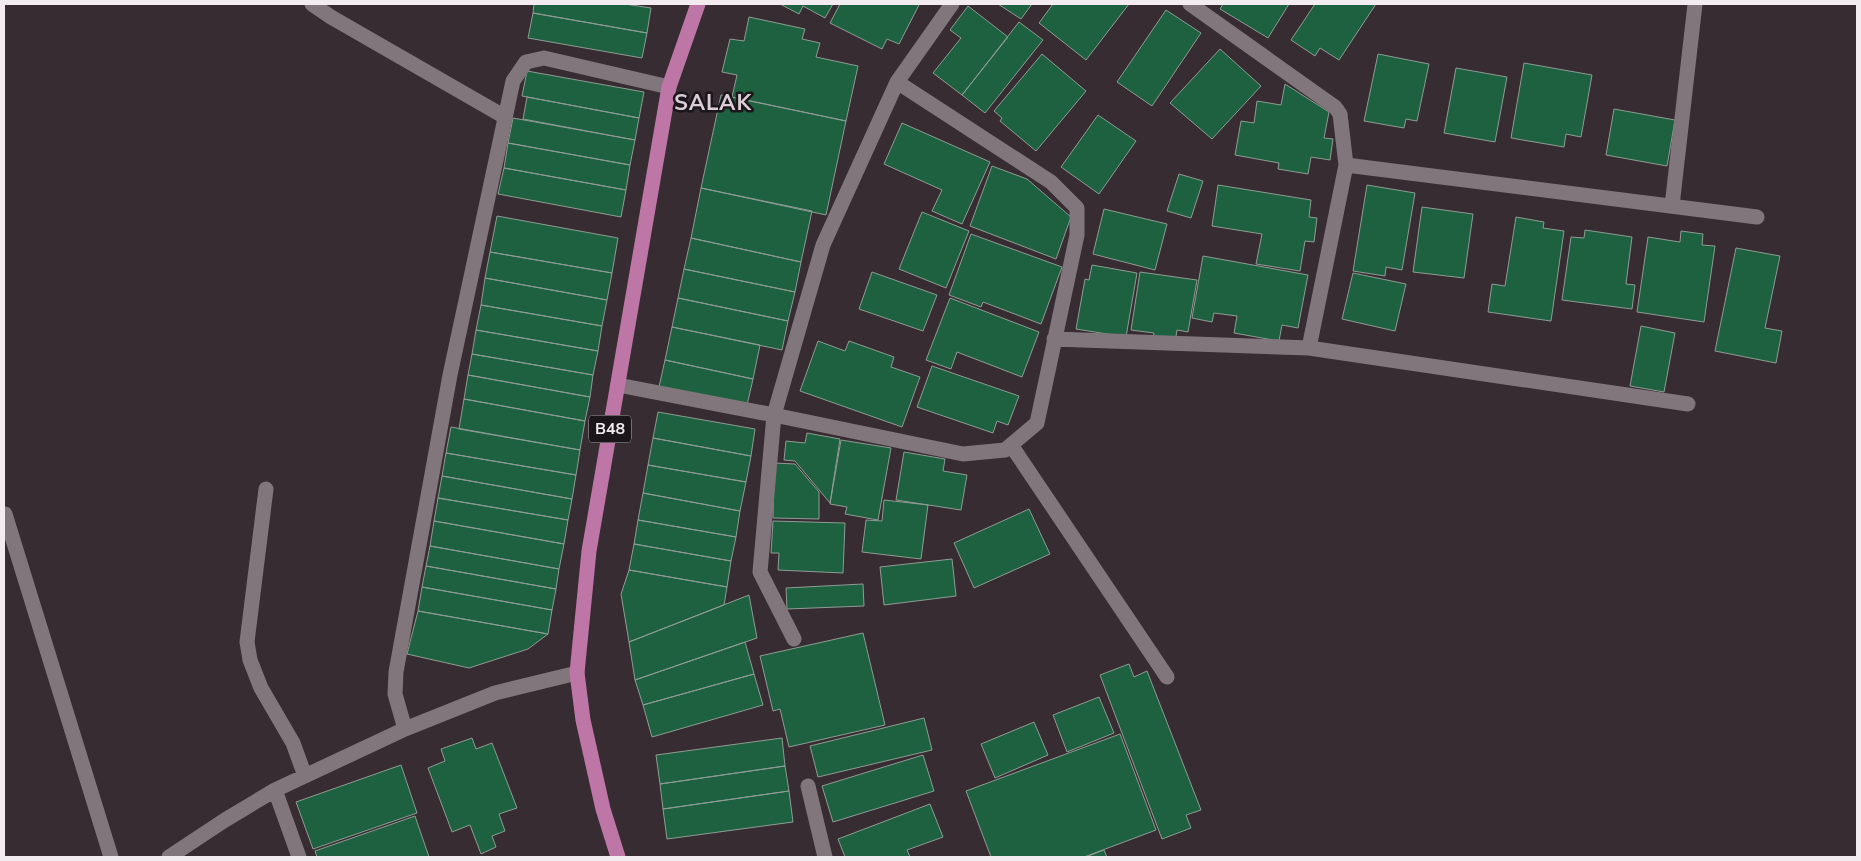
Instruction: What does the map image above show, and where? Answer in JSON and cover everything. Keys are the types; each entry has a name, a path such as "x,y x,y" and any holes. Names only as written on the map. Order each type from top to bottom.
{"main road":[{"name":"B48","path":"618,857 603,809 583,720 577,673 589,551 669,87 698,4"}],"street":[{"path":"312,4 331,17 506,117"},
{"path":"794,639 760,572 774,414 823,245 897,82 952,4"},
{"path":"1190,4 1335,107 1340,114 1346,165 1309,348"},
{"path":"1672,206 1695,4"},
{"path":"406,729 395,694 396,672 450,375 513,81 526,62 544,58 669,87"},
{"path":"618,385 774,414 963,454 1005,450 1037,423 1076,235 1076,208 1051,182 897,82"},
{"path":"1346,165 1757,216"},
{"path":"1054,339 1309,348 1688,404"},
{"path":"1011,445 1167,676"},
{"path":"266,489 247,642 250,660 261,688 293,743 306,776"},
{"path":"5,514 111,857"},
{"path":"169,857 275,790 406,729 495,693 577,673"},
{"path":"808,786 825,857"},
{"path":"275,790 299,857"}],"building":[{"path":"534,4 625,4 651,8 647,33 533,13"},
{"path":"780,4 833,4 825,18 803,6 799,14"},
{"path":"840,4 919,5 899,44 887,39 882,49 830,23"},
{"path":"998,4 1032,4 1021,19"},
{"path":"1053,4 1129,4 1086,60 1039,23"},
{"path":"1223,4 1289,4 1268,38 1220,9"},
{"path":"1315,4 1376,4 1339,60 1320,48 1315,56 1291,40"},
{"path":"968,6 1008,37 962,95 933,73 961,38 950,30"},
{"path":"1166,10 1201,33 1152,106 1117,82"},
{"path":"533,13 647,33 642,58 528,38"},
{"path":"749,17 805,29 802,39 820,43 816,57 858,66 846,121 732,97 737,75 722,72 730,39 744,41"},
{"path":"1019,22 1043,40 985,113 962,95"},
{"path":"1220,49 1261,86 1212,139 1170,103"},
{"path":"1042,54 1086,91 1036,151 1000,121 1002,118 994,111"},
{"path":"1378,54 1429,64 1417,121 1406,119 1404,128 1364,121"},
{"path":"1524,63 1592,75 1581,137 1566,134 1564,147 1511,138"},
{"path":"1456,68 1507,77 1495,142 1444,133"},
{"path":"527,71 644,92 639,118 522,96"},
{"path":"1285,84 1329,112 1324,138 1333,139 1330,160 1311,157 1308,174 1278,169 1279,163 1235,155 1241,121 1254,123 1257,101 1281,105"},
{"path":"721,95 846,121 826,215 701,188"},
{"path":"527,97 639,118 635,140 523,119"},
{"path":"1614,109 1675,120 1667,166 1606,155"},
{"path":"1098,115 1136,141 1099,194 1061,167"},
{"path":"513,118 635,140 630,165 508,143"},
{"path":"902,123 990,162 962,224 932,211 942,190 884,164"},
{"path":"508,143 630,165 626,190 504,168"},
{"path":"992,166 1027,179 1071,217 1056,259 970,226"},
{"path":"504,168 626,190 621,217 498,194"},
{"path":"1179,174 1203,181 1191,218 1167,211"},
{"path":"1218,185 1311,200 1309,217 1317,218 1314,242 1305,241 1300,271 1256,264 1262,234 1212,226"},
{"path":"1367,185 1415,193 1402,270 1386,267 1385,276 1353,271"},
{"path":"701,188 812,211 801,262 691,238"},
{"path":"1422,207 1473,214 1464,278 1413,272"},
{"path":"1104,209 1167,224 1155,270 1093,254"},
{"path":"922,212 969,231 946,288 899,269"},
{"path":"497,216 618,238 612,273 490,252"},
{"path":"1516,217 1544,222 1543,228 1564,231 1551,321 1488,312 1492,284 1505,286"},
{"path":"1585,230 1632,237 1626,284 1635,285 1632,309 1562,300 1571,237 1584,238"},
{"path":"1681,231 1703,234 1702,245 1715,246 1704,322 1637,312 1648,237 1680,242"},
{"path":"971,234 1062,267 1041,324 983,302 981,307 949,295"},
{"path":"691,238 801,262 795,292 684,269"},
{"path":"1736,248 1780,256 1765,328 1782,331 1776,363 1715,351"},
{"path":"490,252 612,273 607,300 485,278"},
{"path":"1203,256 1308,275 1298,328 1282,325 1279,341 1234,333 1237,316 1214,313 1212,322 1192,318"},
{"path":"1092,265 1137,273 1126,337 1076,329 1085,279 1089,280"},
{"path":"684,269 795,292 788,321 678,298"},
{"path":"872,272 937,295 923,331 859,309"},
{"path":"1140,272 1197,280 1188,332 1177,330 1175,343 1153,339 1154,333 1131,330"},
{"path":"1353,273 1406,284 1395,331 1342,319"},
{"path":"485,278 607,300 602,326 481,305"},
{"path":"678,298 788,321 782,350 672,327"},
{"path":"950,298 1039,332 1022,377 957,352 951,369 926,360"},
{"path":"481,305 602,326 598,351 476,330"},
{"path":"1641,326 1675,333 1664,392 1630,386"},
{"path":"672,327 760,345 753,379 665,360"},
{"path":"476,330 598,351 593,375 472,354"},
{"path":"818,341 845,351 849,341 894,357 891,367 920,377 902,427 800,391"},
{"path":"472,354 593,375 590,397 468,375"},
{"path":"665,360 753,379 747,405 659,387"},
{"path":"932,366 1019,396 1008,425 997,421 993,433 917,407"},
{"path":"468,375 590,397 585,421 464,399"},
{"path":"464,399 585,421 580,450 459,429"},
{"path":"658,412 755,429 751,456 653,438"},
{"path":"451,427 580,450 576,475 446,453"},
{"path":"807,433 840,439 830,503 795,461 784,460 786,441 805,443"},
{"path":"653,438 751,456 746,482 648,465"},
{"path":"841,440 891,448 878,520 845,514 847,507 830,504"},
{"path":"904,452 945,459 943,471 967,475 961,510 896,500"},
{"path":"446,453 576,475 572,499 442,476"},
{"path":"774,463 795,464 819,492 819,519 773,518"},
{"path":"648,465 746,482 740,511 643,493"},
{"path":"442,476 572,499 568,520 438,498"},
{"path":"643,493 740,511 736,537 638,520"},
{"path":"438,498 568,520 564,544 434,521"},
{"path":"884,500 928,505 921,559 862,552 866,520 882,521"},
{"path":"1029,509 1050,554 974,588 954,543"},
{"path":"638,520 736,537 731,561 634,544"},
{"path":"434,521 564,544 559,569 430,546"},
{"path":"773,521 845,523 843,573 778,570 779,553 771,553"},
{"path":"634,544 731,561 727,587 629,570"},
{"path":"430,546 559,569 556,589 426,566"},
{"path":"952,559 956,596 884,605 880,567"},
{"path":"426,566 556,589 552,610 422,587"},
{"path":"629,570 727,587 724,605 629,642 621,594"},
{"path":"863,584 864,606 787,609 786,588"},
{"path":"422,587 552,610 548,634 418,611"},
{"path":"749,595 757,638 635,680 629,642"},
{"path":"418,611 548,634 528,649 469,668 407,654"},
{"path":"863,633 885,725 789,747 780,709 773,711 760,656"},
{"path":"745,642 754,674 643,705 635,680"},
{"path":"1129,664 1134,677 1147,671 1201,810 1186,815 1191,828 1162,839 1100,675"},
{"path":"754,674 763,705 652,737 643,705"},
{"path":"1099,697 1114,733 1067,752 1053,715"},
{"path":"924,718 932,750 818,777 810,746"},
{"path":"1034,722 1048,755 995,778 981,744"},
{"path":"1120,734 1156,830 1084,857 991,857 966,791"},
{"path":"472,738 476,749 492,743 517,808 499,814 505,831 492,836 496,847 481,854 470,825 452,832 428,768 445,761 441,749"},
{"path":"782,738 785,766 660,784 656,755"},
{"path":"923,755 934,791 833,822 822,786"},
{"path":"401,765 417,813 313,849 296,802"},
{"path":"785,766 789,791 663,809 660,784"},
{"path":"789,791 793,822 667,839 663,809"},
{"path":"930,804 943,837 907,850 910,857 845,857 838,839"},
{"path":"415,816 429,857 317,857 315,851"},
{"path":"1104,850 1107,857 1086,857"}],"district":[{"name":"SALAK","path":"713,103"}]}
